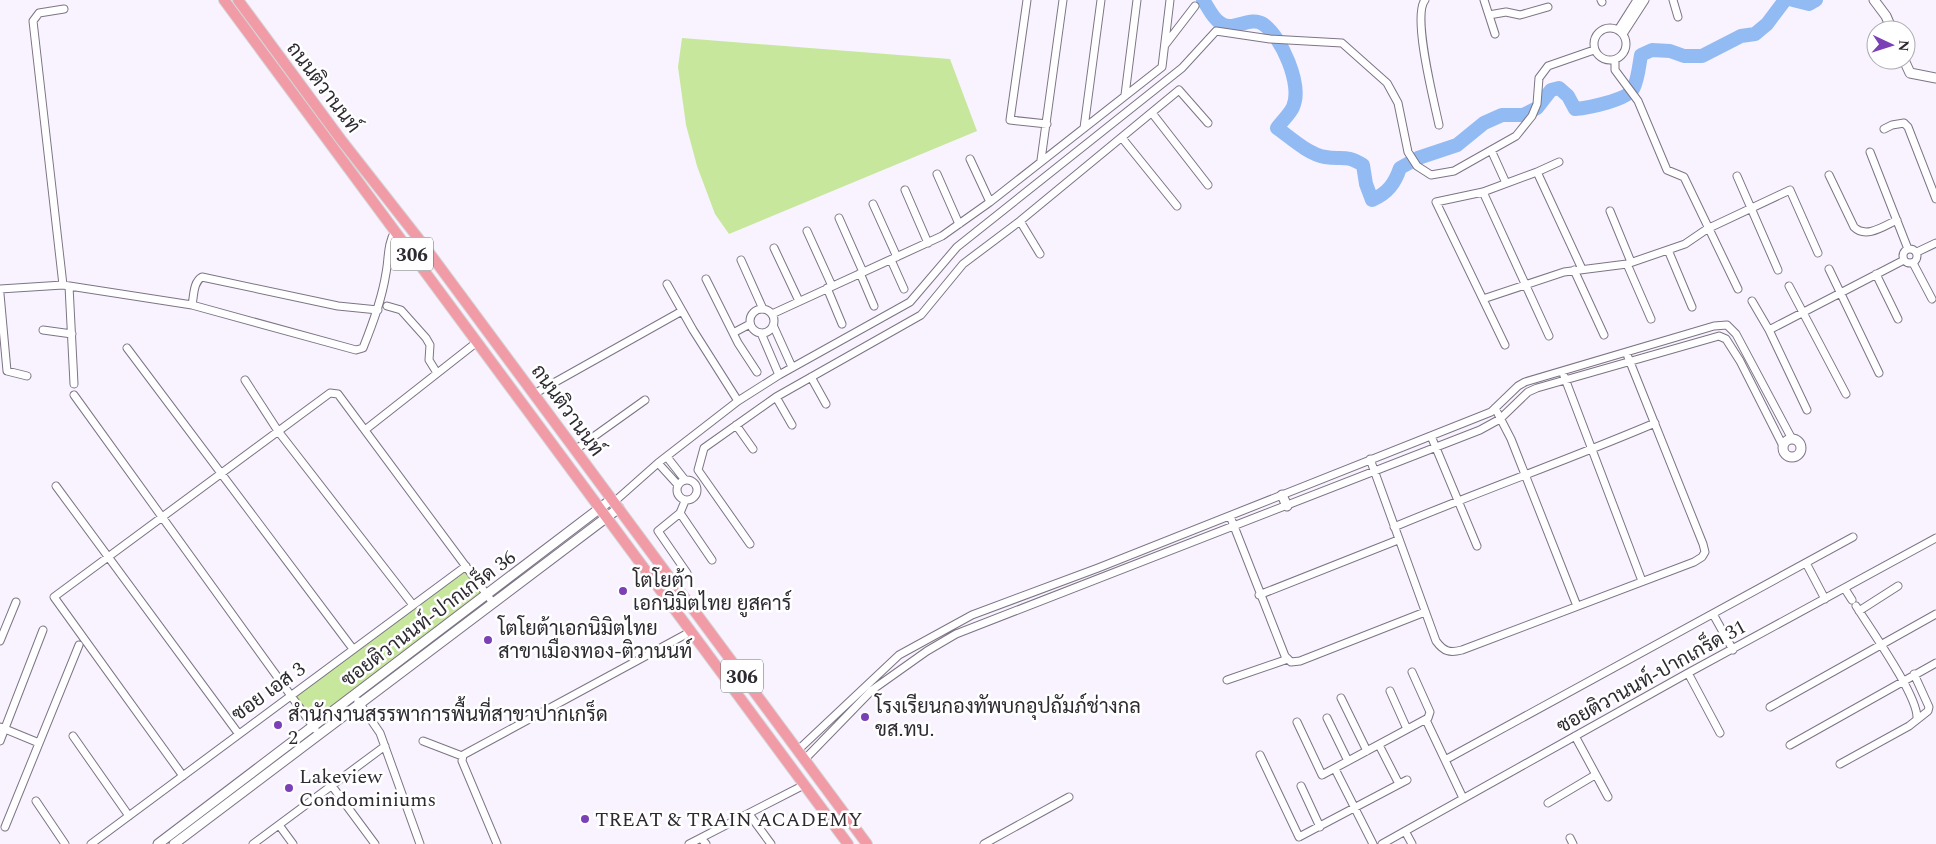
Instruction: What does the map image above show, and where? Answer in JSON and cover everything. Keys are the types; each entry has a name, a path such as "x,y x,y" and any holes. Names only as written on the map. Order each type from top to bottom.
{"main road":[{"name":"ถนนติวานนท์","path":"224,0 334,139 422,243 867,844"},
{"name":"ถนนติวานนท์","path":"238,0 395,231 848,844"},
{"path":"794,772 806,761"}],"street":[{"path":"1027,0 1010,120 1047,124"},
{"path":"1042,160 1064,0"},
{"path":"1084,128 1100,0"},
{"path":"1125,95 1137,0"},
{"path":"772,314 928,243 959,224 990,202 1162,67 1170,0"},
{"path":"1425,0 1422,4 1420,25 1439,125"},
{"path":"1484,0 1495,34"},
{"path":"1621,32 1610,28 1601,30 1595,36 1594,50 1604,60 1615,60 1626,49 1621,32 1637,0"},
{"path":"1621,32 1645,0"},
{"path":"1673,0 1678,17"},
{"path":"1874,0 1888,20"},
{"path":"1165,45 1195,6"},
{"path":"1489,15 1506,12 1520,15 1548,7"},
{"path":"64,9 39,13 33,21 72,334 74,384"},
{"path":"602,513 658,463 738,401 792,367 910,302 957,247 1182,68 1216,31 1270,39 1342,43 1388,83 1398,103 1408,152 1417,166 1431,175 1454,171 1516,136 1532,116 1537,104 1539,78 1548,66 1594,50"},
{"path":"1615,60 1615,70 1635,97 1667,170 1684,177 1707,229 1738,289"},
{"path":"1909,70 1910,73 1936,78"},
{"path":"685,501 691,500 696,495 697,489 694,483 704,448 776,398 921,315 962,264 1020,221 1180,90 1208,123"},
{"path":"1152,113 1208,185"},
{"path":"1884,129 1904,123 1908,127 1936,199"},
{"path":"1122,138 1177,206"},
{"path":"1491,150 1506,184"},
{"path":"1870,152 1908,249 1916,252 1936,243"},
{"path":"970,159 990,202"},
{"path":"1505,346 1436,202 1484,192 1559,162"},
{"path":"1537,172 1582,269"},
{"path":"937,174 959,224"},
{"path":"1830,175 1857,231 1870,232 1897,220"},
{"path":"1737,176 1778,270"},
{"path":"905,190 928,243"},
{"path":"1483,299 1574,270 1629,263 1686,244 1707,229 1790,190 1818,253"},
{"path":"1484,192 1549,336"},
{"path":"873,204 904,289"},
{"path":"1610,211 1651,320"},
{"path":"839,218 874,306"},
{"path":"1020,221 1040,254"},
{"path":"0,289 66,285 192,305 356,350 363,348 378,310 386,273 389,242 395,231"},
{"path":"807,231 842,324"},
{"path":"774,248 799,301"},
{"path":"1904,260 1904,254 1908,249"},
{"path":"1668,250 1692,307"},
{"path":"1913,263 1917,258 1916,252"},
{"path":"741,260 763,308 772,314"},
{"path":"1769,330 1904,260 1913,263 1932,299"},
{"path":"1829,269 1879,373"},
{"path":"1574,270 1604,334"},
{"path":"1876,274 1898,319"},
{"path":"192,305 195,286 202,277 338,306 378,310"},
{"path":"706,279 733,333 757,372"},
{"path":"667,284 738,401"},
{"path":"1789,286 1802,314 1846,394"},
{"path":"0,294 7,371 27,376"},
{"path":"1752,301 1769,330 1807,410"},
{"path":"387,306 401,310 426,338 430,345 429,360 437,373"},
{"path":"733,333 750,324 753,313 763,308"},
{"path":"534,394 682,311"},
{"path":"772,314 773,325 792,367"},
{"path":"750,324 754,330 761,333 768,331 773,325"},
{"path":"797,751 899,655 965,618 1230,516 1490,412 1518,386 1562,371 1714,326 1727,325 1736,334 1792,439"},
{"path":"43,330 72,334"},
{"path":"761,333 779,375"},
{"path":"806,761 872,690 926,651 956,634 1480,430 1501,418 1528,392 1565,380 1709,337 1719,336 1726,339 1786,455 1791,458 1801,452 1798,440 1786,441 1783,446"},
{"path":"365,430 477,342"},
{"path":"126,348 353,649"},
{"path":"1370,460 1436,642 1444,650 1452,652 1694,562 1702,557 1705,552 1626,353"},
{"path":"1562,371 1642,581"},
{"path":"812,377 826,404"},
{"path":"245,380 278,431 413,605"},
{"path":"183,776 54,597 330,393 338,394 490,600"},
{"path":"74,395 316,729"},
{"path":"776,398 792,425"},
{"path":"575,450 645,400"},
{"path":"1495,408 1501,418 1577,606"},
{"path":"1394,527 1458,500 1525,477 1655,423"},
{"path":"736,424 753,449"},
{"path":"1431,436 1477,546"},
{"path":"667,457 685,480 694,483"},
{"path":"658,463 678,486 678,495 685,501"},
{"path":"698,470 750,544"},
{"path":"678,486 685,480"},
{"path":"56,486 238,733"},
{"path":"1282,495 1287,506"},
{"path":"685,501 680,513 658,531 688,573"},
{"name":"ซอยติวานนท์-ปากเกร็ด 36","path":"490,600 532,561 602,513"},
{"name":"ซอยติวานนท์-ปากเกร็ด 36","path":"158,844 490,600 538,570 602,513"},
{"path":"680,513 712,560"},
{"path":"1230,516 1259,594 1288,660"},
{"path":"1445,760 1853,537"},
{"name":"ซอยติวานนท์-ปากเกร็ด 31","path":"1382,844 1688,673 1936,538"},
{"path":"1259,594 1398,540"},
{"path":"532,561 538,570"},
{"path":"1806,563 1825,599"},
{"name":"ซอย เอส 3","path":"91,844 238,733 466,566"},
{"path":"1856,606 1898,586"},
{"path":"1845,589 1882,644 1916,710 1917,719"},
{"path":"0,641 16,602"},
{"path":"1227,680 1288,660 1300,662 1425,612"},
{"path":"1713,614 1733,650"},
{"path":"1770,707 1936,614"},
{"path":"0,741 2,728 44,630"},
{"path":"462,756 690,632"},
{"path":"5,827 78,645"},
{"path":"1790,745 1936,662"},
{"path":"1298,722 1322,775 1407,728 1426,720 1430,712 1412,672"},
{"path":"1688,673 1720,733"},
{"path":"1840,764 1928,711 1929,707 1914,674"},
{"path":"1390,691 1407,728"},
{"path":"1341,698 1367,751"},
{"path":"356,699 380,733 386,746 420,844"},
{"path":"1327,718 1348,761"},
{"path":"1426,720 1463,798"},
{"path":"2,728 39,743"},
{"name":"ซอยติวานนท์-ปากเกร็ด 36","path":"174,844 316,729"},
{"path":"72,736 129,816"},
{"path":"1575,736 1608,797"},
{"path":"423,740 462,756 497,844"},
{"path":"1379,745 1399,784"},
{"path":"253,844 386,746"},
{"path":"1260,755 1300,838 1407,780"},
{"path":"1335,769 1373,844"},
{"path":"1548,803 1595,775"},
{"path":"689,844 703,841 804,785"},
{"path":"332,786 375,844"},
{"path":"1301,786 1320,827"},
{"path":"984,844 1069,797"},
{"path":"36,801 65,844"},
{"path":"749,814 771,844"},
{"path":"279,825 293,844"},
{"path":"1405,831 1412,844"}],"green space":[{"path":"682,38 950,59 977,131 729,234 715,214 697,166 686,125 678,67"},
{"path":"466,566 484,593 312,722 291,695"}],"waterway":[{"path":"1203,0 1214,17 1224,25 1235,26 1258,22 1270,30 1283,50 1293,74 1295,86 1293,107 1277,128 1312,153 1325,157 1348,158 1363,165 1366,184 1372,200 1390,187 1400,168 1418,158 1457,145 1484,123 1502,115 1523,115 1537,108 1551,90 1559,88 1568,96 1575,109 1623,97 1635,85 1641,55 1652,50 1670,51 1684,56 1702,56 1741,36 1755,34 1767,24 1785,0"},
{"path":"1793,0 1809,4 1816,0"}],"place":[{"name":"โตโยต้า เอกนิมิตไทย ยูสคาร์","path":"623,591"},
{"name":"โตโยต้าเอกนิมิตไทย สาขาเมืองทอง-ติวานนท์","path":"488,640"},
{"name":"โรงเรียนกองทัพบกอุปถัมภ์ช่างกล ขส.ทบ.","path":"865,717"},
{"name":"สำนักงานสรรพาการพื้นที่สาขาปากเกร็ด 2","path":"278,725"},
{"name":"Lakeview Condominiums","path":"289,788"},
{"name":"TREAT & TRAIN ACADEMY","path":"585,819"}]}
